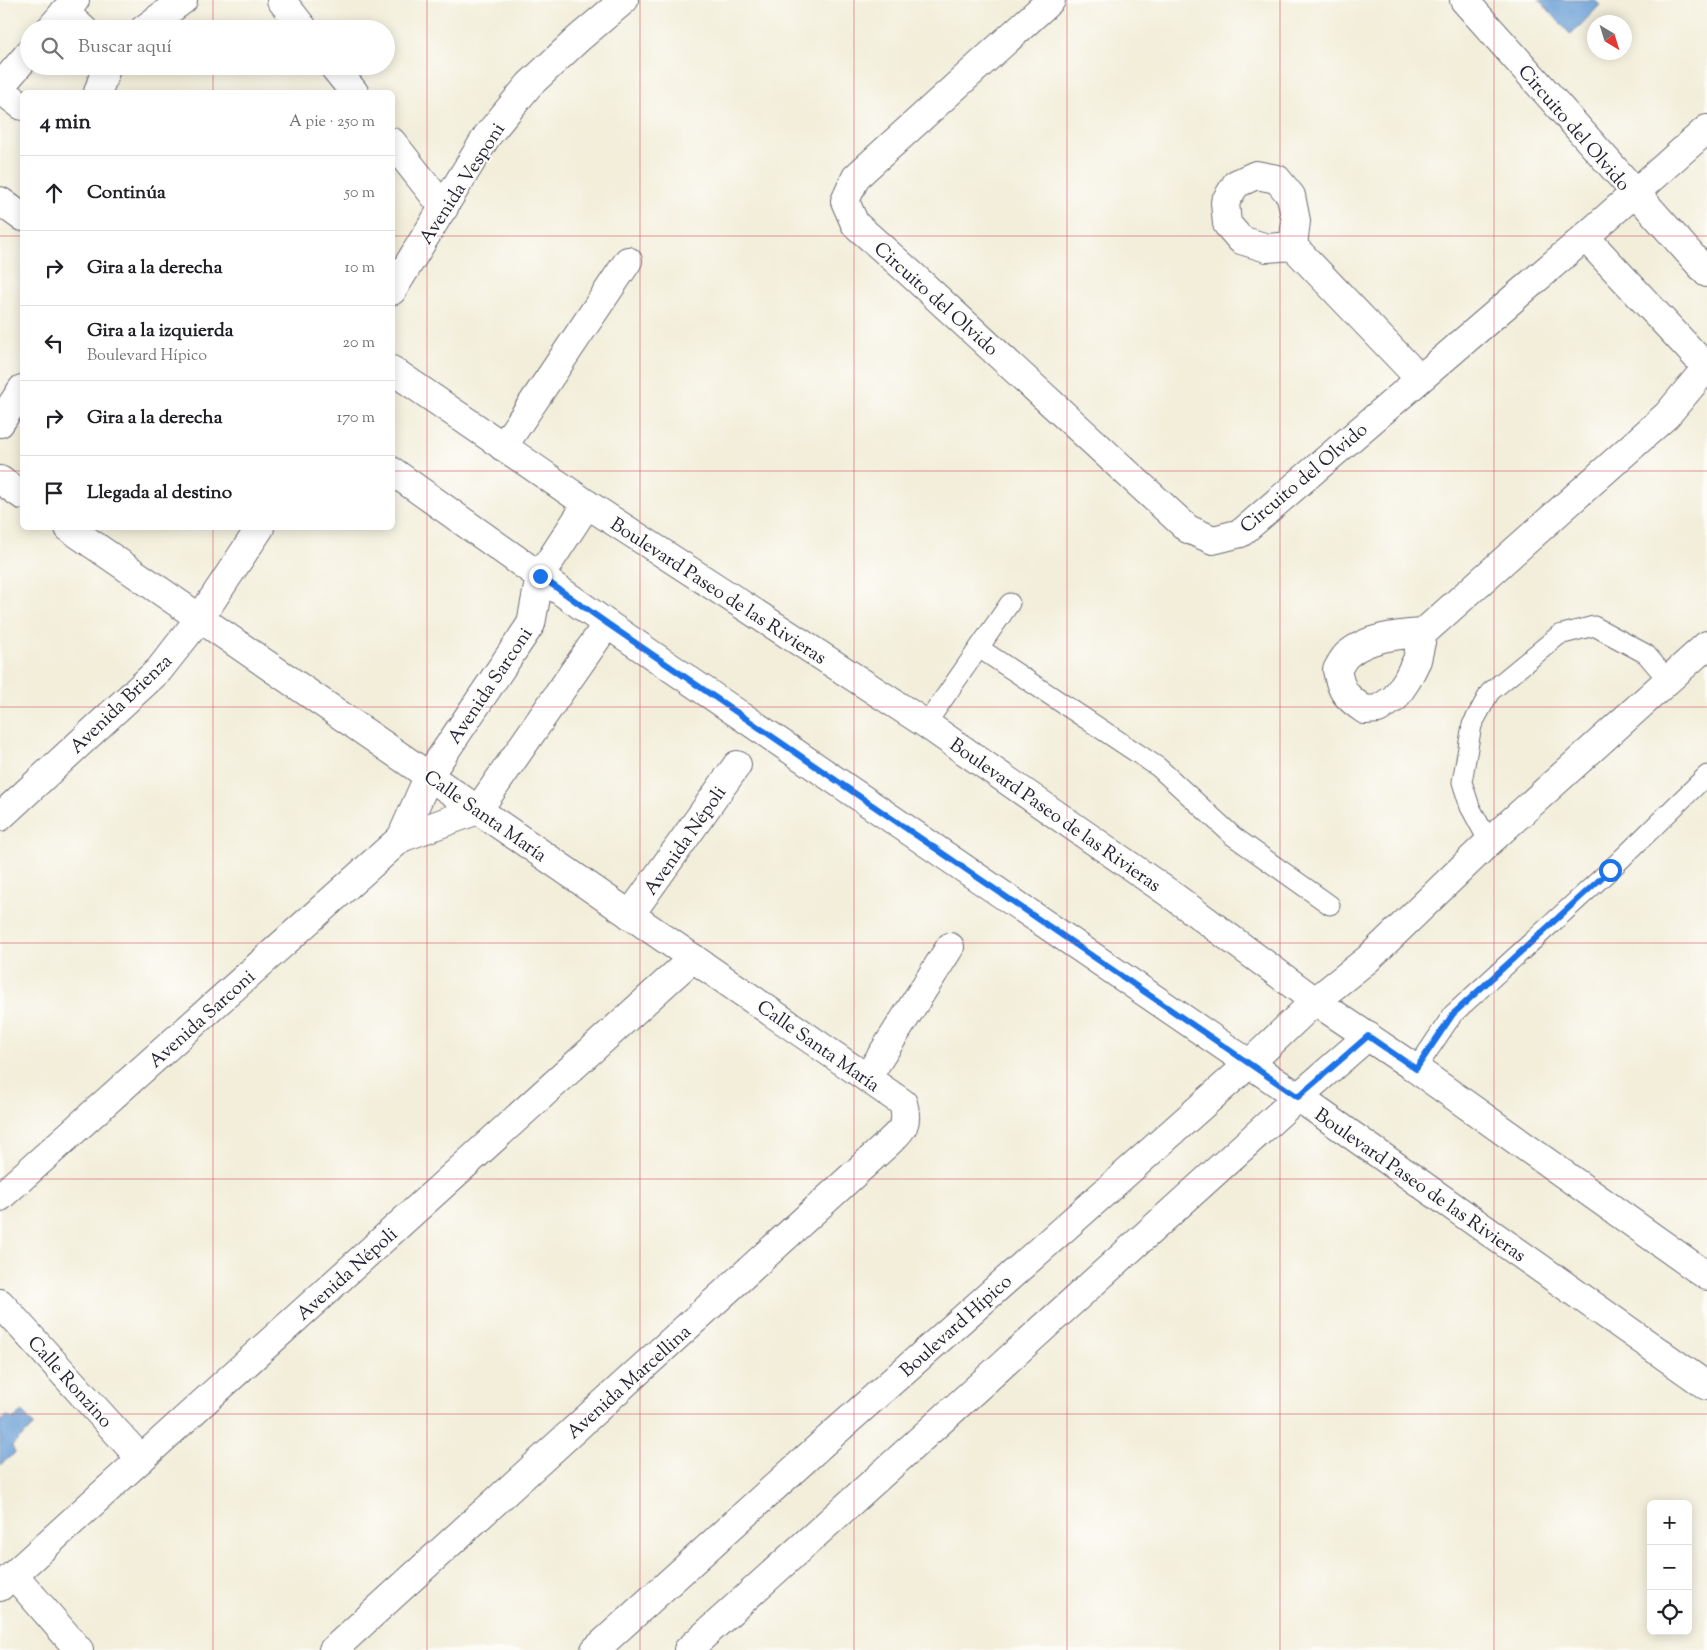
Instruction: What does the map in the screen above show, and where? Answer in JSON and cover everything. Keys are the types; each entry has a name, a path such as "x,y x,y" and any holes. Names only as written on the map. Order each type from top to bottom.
{"street":[{"path":"281,0 297,20"},
{"name":"Avenida Vesponi","path":"395,286 487,136 529,86 578,39 624,0"},
{"name":"Circuito del Olvido","path":"1051,0 856,177 845,201 855,224 1188,529 1213,540 1241,533 1635,192 1464,0"},
{"path":"20,64 0,88 20,104"},
{"path":"99,90 104,75"},
{"path":"340,75 352,90"},
{"path":"1707,129 1635,192 1707,273"},
{"path":"395,146 444,208"},
{"path":"0,201 20,216"},
{"path":"1423,633 1667,415 1707,367 1585,237"},
{"path":"1293,246 1419,378"},
{"path":"503,446 628,261"},
{"name":"Boulevard Paseo de las Rivieras","path":"395,372 587,504 926,724 1169,893 1315,1001 1416,1069 1707,1276"},
{"path":"0,423 20,392"},
{"name":"Boulevard Paseo de las Rivieras","path":"395,473 608,624 1250,1063 1707,1386"},
{"path":"0,480 20,494"},
{"name":"Avenida Sarconi","path":"401,838 429,776 531,624 540,576 587,504"},
{"name":"Calle Santa María","path":"72,530 903,1103"},
{"name":"Avenida Brienza","path":"0,817 159,670 200,618 259,530"},
{"path":"478,810 608,624"},
{"name":"Boulevard Hípico","path":"595,1650 832,1435 1250,1063 1315,1001 1368,960 1489,842 1707,645"},
{"name":"Avenida Népoli","path":"630,915 737,765"},
{"name":"Avenida Sarconi","path":"0,1197 401,838 478,810"},
{"path":"866,1078 950,947"},
{"name":"Avenida Népoli","path":"7,1581 693,958"},
{"path":"688,1650 1298,1097 1368,1036"},
{"name":"Avenida Marcellina","path":"333,1650 884,1147 904,1126 907,1116 903,1103"},
{"name":"Calle Ronzino","path":"0,1303 142,1459"},
{"path":"7,1581 79,1650"}],"lane":[{"path":"926,724 1010,603"},
{"path":"1489,842 1470,807 1462,782 1472,725 1490,692 1559,635 1594,626 1646,654 1668,680"},
{"path":"979,648 1158,767 1233,836 1330,905"},
{"path":"1416,1069 1453,1014 1610,870 1707,775"}],"water":[{"path":"1539,0 1595,0 1600,5 1590,15 1587,15 1587,18 1571,35"},
{"path":"22,1412 34,1425 12,1446 15,1453 0,1465 0,1421 7,1416 12,1419"}],"route":[{"path":"540,576 1298,1097 1368,1036 1416,1069 1453,1014 1610,870"}]}
